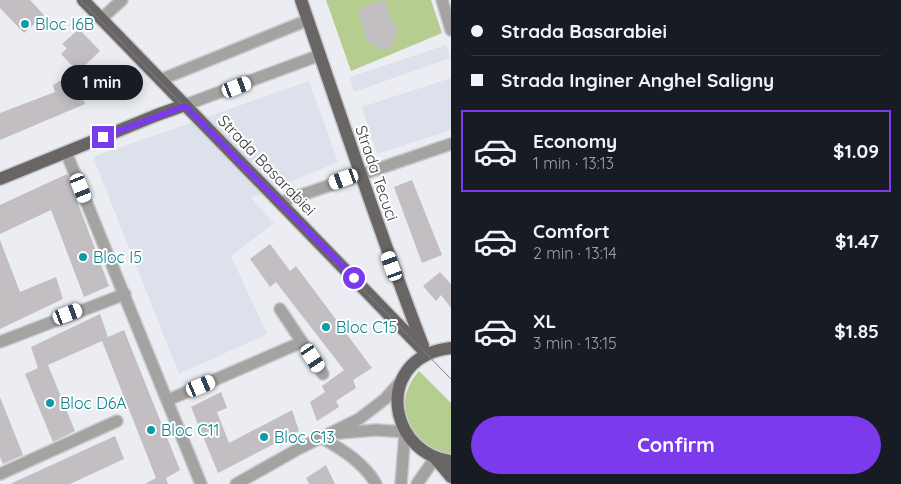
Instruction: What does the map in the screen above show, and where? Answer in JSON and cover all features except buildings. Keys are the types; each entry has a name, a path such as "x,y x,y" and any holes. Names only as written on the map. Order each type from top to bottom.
{"main road":[{"name":"Strada Basarabiei","path":"83,0 427,354"},
{"name":"Strada Tecuci","path":"301,0 399,285 427,354"},
{"path":"0,180 158,115 185,106"},
{"path":"451,348 427,354 413,365 405,376 398,394 399,414 406,432 422,452 435,458 451,461"},
{"path":"435,458 451,477"}],"street":[{"path":"101,19 122,0"},
{"path":"442,0 448,12 451,30"},
{"path":"160,80 308,20"},
{"path":"185,106 320,54"},
{"path":"280,202 451,144"},
{"path":"66,152 201,484"},
{"path":"0,342 125,294"},
{"path":"280,309 323,374"},
{"path":"168,400 302,342"},
{"path":"236,484 327,436 377,406 405,376"},
{"path":"0,474 117,421"},
{"path":"327,436 376,430 406,432 401,484"},
{"path":"327,436 360,464 376,484"},
{"path":"417,484 435,458"}],"shaded area":[{"path":"446,45 450,58 354,92 350,77"},
{"path":"451,78 451,130 377,154 362,107"},
{"path":"309,81 338,162 251,198 274,223 231,256 267,334 179,374 93,157"}],"green space":[{"path":"326,0 431,0 442,33 351,71"},
{"path":"419,371 451,403 451,455 432,448 423,442 410,425 405,405 406,395 411,382"}],"tram line":[{"path":"80,0 451,379"}],"place":[{"name":"Bloc I6B","path":"25,24"},
{"name":"Bloc I5","path":"83,257"},
{"name":"Bloc C15","path":"326,327"},
{"name":"Bloc D6A","path":"50,403"},
{"name":"Bloc C11","path":"151,430"},
{"name":"Bloc C13","path":"264,437"}],"route":[{"path":"103,137 185,106 354,278"}]}
